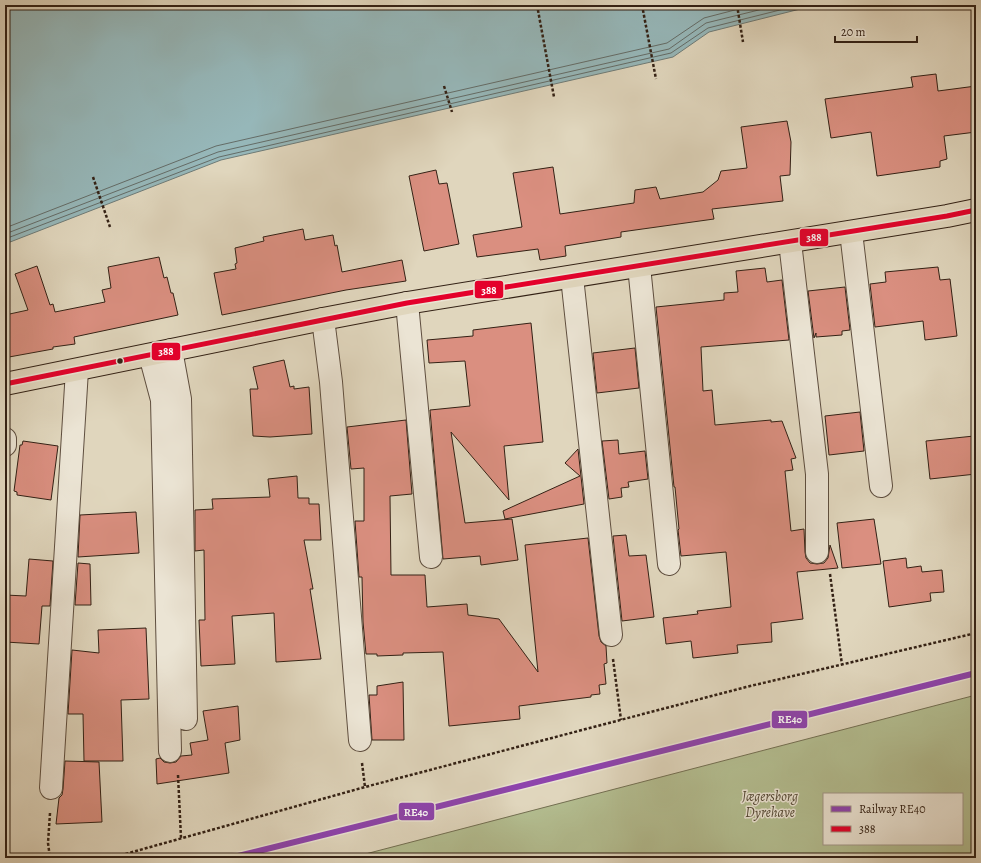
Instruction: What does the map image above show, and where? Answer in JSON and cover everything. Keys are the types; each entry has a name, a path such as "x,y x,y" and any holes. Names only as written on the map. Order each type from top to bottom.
{"main road":[{"path":"5,384 407,303 790,242 976,210"}],"lane":[{"path":"851,232 881,486"},
{"path":"790,242 817,474 817,552"},
{"path":"639,266 668,564"},
{"path":"572,277 610,635"},
{"path":"407,303 431,556"},
{"path":"318,320 338,626"},
{"path":"318,320 332,390 360,740"},
{"path":"160,352 180,399 186,719"},
{"path":"160,352 170,751"},
{"path":"51,788 77,370"},
{"path":"5,439 5,445"}],"path":[{"path":"538,5 554,97"},
{"path":"642,5 656,79"},
{"path":"737,5 743,42"},
{"path":"444,86 452,112"},
{"path":"93,177 110,227"},
{"path":"817,552 829,564 842,664"},
{"path":"112,858 365,787 746,687 976,633"},
{"path":"610,635 621,720"},
{"path":"170,751 178,753 181,838"},
{"path":"50,858 48,843 51,788"}],"green space":[{"name":"Jægersborg Dyrehave","path":"976,695 976,858 350,858"}],"water":[{"path":"5,5 816,5 709,32 673,57 221,160 5,244"}],"building":[{"path":"936,74 938,91 976,86 976,132 944,136 947,159 940,161 940,167 877,176 871,132 831,138 825,99 913,87 911,77"},
{"path":"787,121 791,142 790,175 780,176 783,201 712,209 714,219 621,232 621,237 565,246 566,256 540,260 538,249 477,257 473,235 522,227 513,173 553,167 560,214 634,203 635,190 656,187 660,199 703,192 718,180 721,171 747,168 741,127"},
{"path":"436,170 439,184 447,183 459,244 424,251 409,176"},
{"path":"303,229 305,240 333,235 335,246 337,245 342,272 402,260 406,281 346,290 222,315 214,273 236,269 235,264 237,263 235,248 264,241 263,237"},
{"path":"159,257 164,278 167,277 171,293 173,293 178,315 74,337 75,344 53,347 53,349 9,357 5,334 5,315 28,310 15,274 37,266 50,305 53,304 55,312 105,302 102,290 111,288 108,267"},
{"path":"938,267 940,280 950,279 957,336 925,340 923,321 875,327 870,284 886,282 885,272"},
{"path":"765,268 767,282 782,280 789,340 701,347 703,391 712,390 715,425 771,420 771,422 782,421 796,458 791,459 793,470 785,471 791,531 804,529 806,558 810,563 824,563 828,558 830,545 838,568 797,572 803,619 771,623 772,642 737,645 738,653 693,658 691,641 666,644 663,618 698,614 697,611 731,607 726,552 681,556 656,307 724,300 724,293 738,292 736,271"},
{"path":"845,287 850,330 842,331 842,335 816,337 816,333 814,338 808,291"},
{"path":"531,323 543,442 504,446 509,500 451,432 465,523 512,519 518,560 481,565 480,556 443,559 430,410 470,406 465,361 429,363 427,340 473,336 473,330"},
{"path":"635,348 639,388 597,393 593,353"},
{"path":"284,360 290,387 294,386 294,389 309,387 312,434 270,437 253,436 250,389 258,389 253,367"},
{"path":"860,412 864,451 829,455 825,416"},
{"path":"406,420 412,494 390,496 391,575 425,575 427,607 467,604 468,615 499,619 538,672 525,545 588,538 599,636 601,642 606,646 607,663 604,664 606,684 599,685 600,694 591,695 591,697 519,706 520,719 449,726 443,652 403,653 403,655 377,656 377,654 366,654 363,622 362,577 359,577 355,521 364,521 364,468 351,469 347,427"},
{"path":"974,436 976,474 930,479 926,441"},
{"path":"618,440 619,454 645,451 648,479 628,482 629,487 621,488 622,497 609,499 602,441"},
{"path":"23,441 58,446 51,500 17,495 17,492 14,491 20,445 22,445"},
{"path":"578,449 584,504 505,519 503,511 580,476 565,463"},
{"path":"297,476 298,498 309,498 309,504 319,504 321,540 304,540 313,589 310,589 321,659 276,662 274,613 232,616 235,664 201,666 199,620 205,620 204,550 195,551 195,510 213,509 212,499 270,497 268,479"},
{"path":"136,512 139,553 78,557 80,515"},
{"path":"874,519 881,564 842,568 837,523"},
{"path":"626,535 629,556 646,555 654,617 622,621 613,536"},
{"path":"906,558 907,568 921,566 922,572 942,570 944,592 930,593 931,601 889,607 883,561"},
{"path":"29,559 53,561 50,606 42,606 39,644 5,642 5,595 26,596"},
{"path":"78,563 90,564 91,605 75,605"},
{"path":"146,628 149,699 121,700 123,761 84,761 83,714 68,714 72,650 99,653 98,630"},
{"path":"403,682 404,740 372,740 369,695 377,695 377,686"},
{"path":"238,706 240,740 225,743 229,773 157,784 156,759 160,758 164,762 170,763 176,762 181,756 192,755 190,743 208,740 203,711"},
{"path":"65,761 99,762 102,822 56,824 59,798 62,795 63,789"}],"rail line":[{"name":"RE40","path":"230,858 976,673"}],"transit line":[{"name":"388","path":"5,384 407,303 947,216 976,210"}]}
